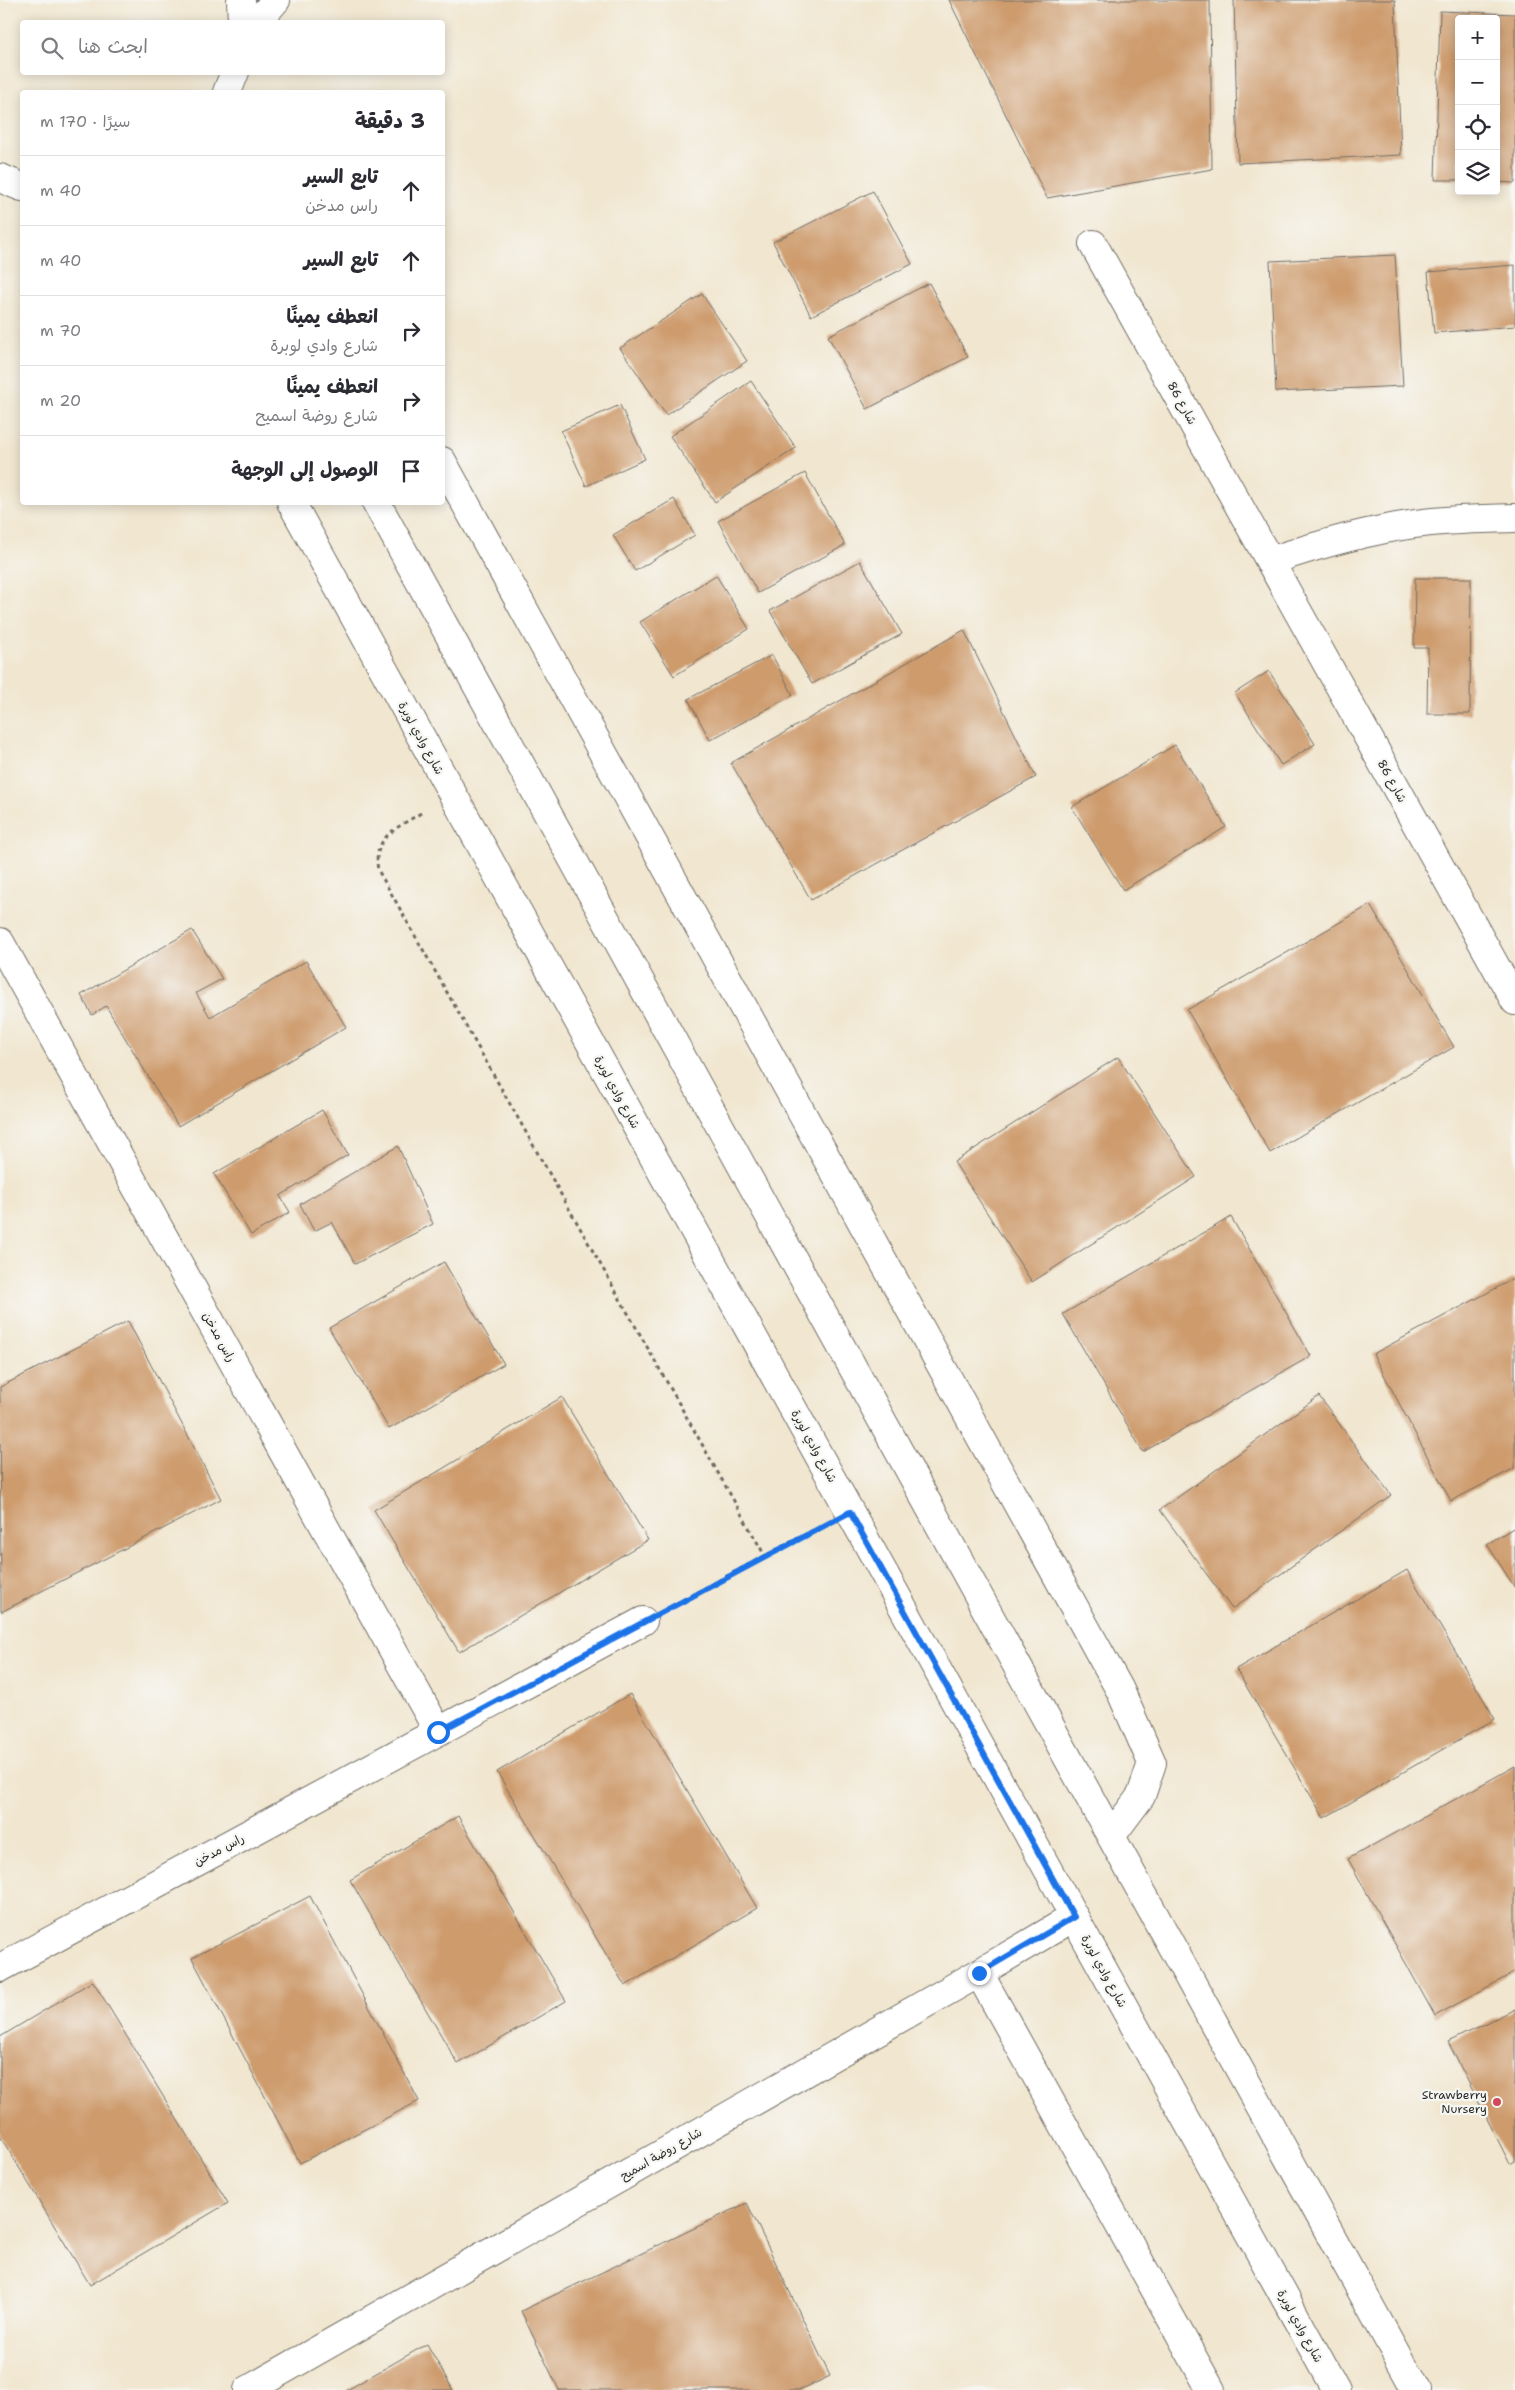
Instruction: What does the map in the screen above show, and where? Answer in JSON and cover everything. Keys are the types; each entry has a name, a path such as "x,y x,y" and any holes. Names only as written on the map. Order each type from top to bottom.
{"street":[{"path":"241,0 242,20"},
{"path":"259,20 276,0"},
{"path":"228,90 234,75"},
{"path":"0,178 20,186"},
{"name":"شارع 86","path":"1094,244 1515,1001"},
{"path":"445,466 1120,1690 1152,1763 1142,1796 1111,1836"},
{"name":"شارع وادي لوبرة","path":"293,505 1336,2390"},
{"path":"378,505 1416,2390"},
{"path":"1270,561 1325,543 1416,523 1515,518"},
{"name":"راس مدخن","path":"0,942 438,1732"},
{"name":"راس مدخن","path":"0,1968 643,1621"},
{"name":"شارع روضة اسميح","path":"248,2390 1074,1917"},
{"path":"979,1973 1211,2390"}],"path":[{"path":"453,794 391,832 377,852 378,870 765,1556"},
{"path":"643,1621 850,1512"}],"building":[{"path":"949,0 1210,0 1212,169 1047,198"},
{"path":"1234,0 1395,0 1401,155 1238,163"},
{"path":"1440,11 1515,14 1515,183 1500,182 1500,15 1455,15 1455,180 1435,180"},
{"path":"873,191 912,264 811,316 773,242"},
{"path":"1395,255 1403,386 1276,392 1270,261"},
{"path":"1515,265 1515,326 1434,333 1428,272"},
{"path":"929,283 968,357 867,409 828,336"},
{"path":"702,294 747,361 666,415 620,348"},
{"path":"751,381 796,448 715,502 670,436"},
{"path":"620,405 645,459 586,486 561,431"},
{"path":"805,473 845,545 758,593 718,521"},
{"path":"674,499 695,535 635,571 613,535"},
{"path":"860,561 902,634 812,684 770,611"},
{"path":"716,575 749,629 674,676 640,622"},
{"path":"1415,578 1471,578 1470,714 1427,714 1428,648 1414,648"},
{"path":"964,630 1036,777 811,900 731,763"},
{"path":"772,655 793,695 710,740 688,699"},
{"path":"1269,671 1315,744 1281,765 1235,693"},
{"path":"1175,745 1226,827 1123,890 1072,807"},
{"path":"1370,905 1454,1047 1270,1153 1187,1010"},
{"path":"192,930 222,979 196,993 210,1017 306,961 346,1027 178,1126 106,1006 92,1015 81,995"},
{"path":"1118,1057 1196,1177 1032,1282 954,1162"},
{"path":"322,1110 348,1155 280,1196 290,1212 251,1235 214,1174"},
{"path":"398,1146 433,1224 355,1264 332,1222 314,1231 300,1204"},
{"path":"1231,1217 1311,1356 1143,1452 1063,1314"},
{"path":"444,1262 504,1364 389,1429 329,1328"},
{"path":"1515,1278 1515,1468 1451,1501 1373,1354"},
{"path":"128,1321 221,1499 1,1612 0,1387"},
{"path":"1319,1396 1391,1495 1232,1609 1160,1510"},
{"path":"562,1397 648,1540 459,1652 374,1510"},
{"path":"1515,1527 1515,1588 1487,1544"},
{"path":"1407,1570 1495,1719 1324,1818 1236,1669"},
{"path":"630,1694 757,1908 625,1986 497,1772"},
{"path":"1515,1766 1515,1972 1435,2016 1348,1859"},
{"path":"458,1816 566,2001 458,2064 350,1880"},
{"path":"310,1896 419,2101 300,2163 192,1958"},
{"path":"93,1981 228,2203 90,2285 0,2136 0,2037"},
{"name":"Strawberry Nursery","path":"1515,2009 1515,2161 1510,2164 1448,2042"},
{"path":"747,2203 830,2376 801,2390 559,2390 521,2311"},
{"path":"427,2344 453,2390 347,2390"}],"place":[{"name":"Strawberry Nursery","path":"1497,2102"}],"route":[{"path":"438,1732 850,1512 1074,1917 979,1973"}]}
